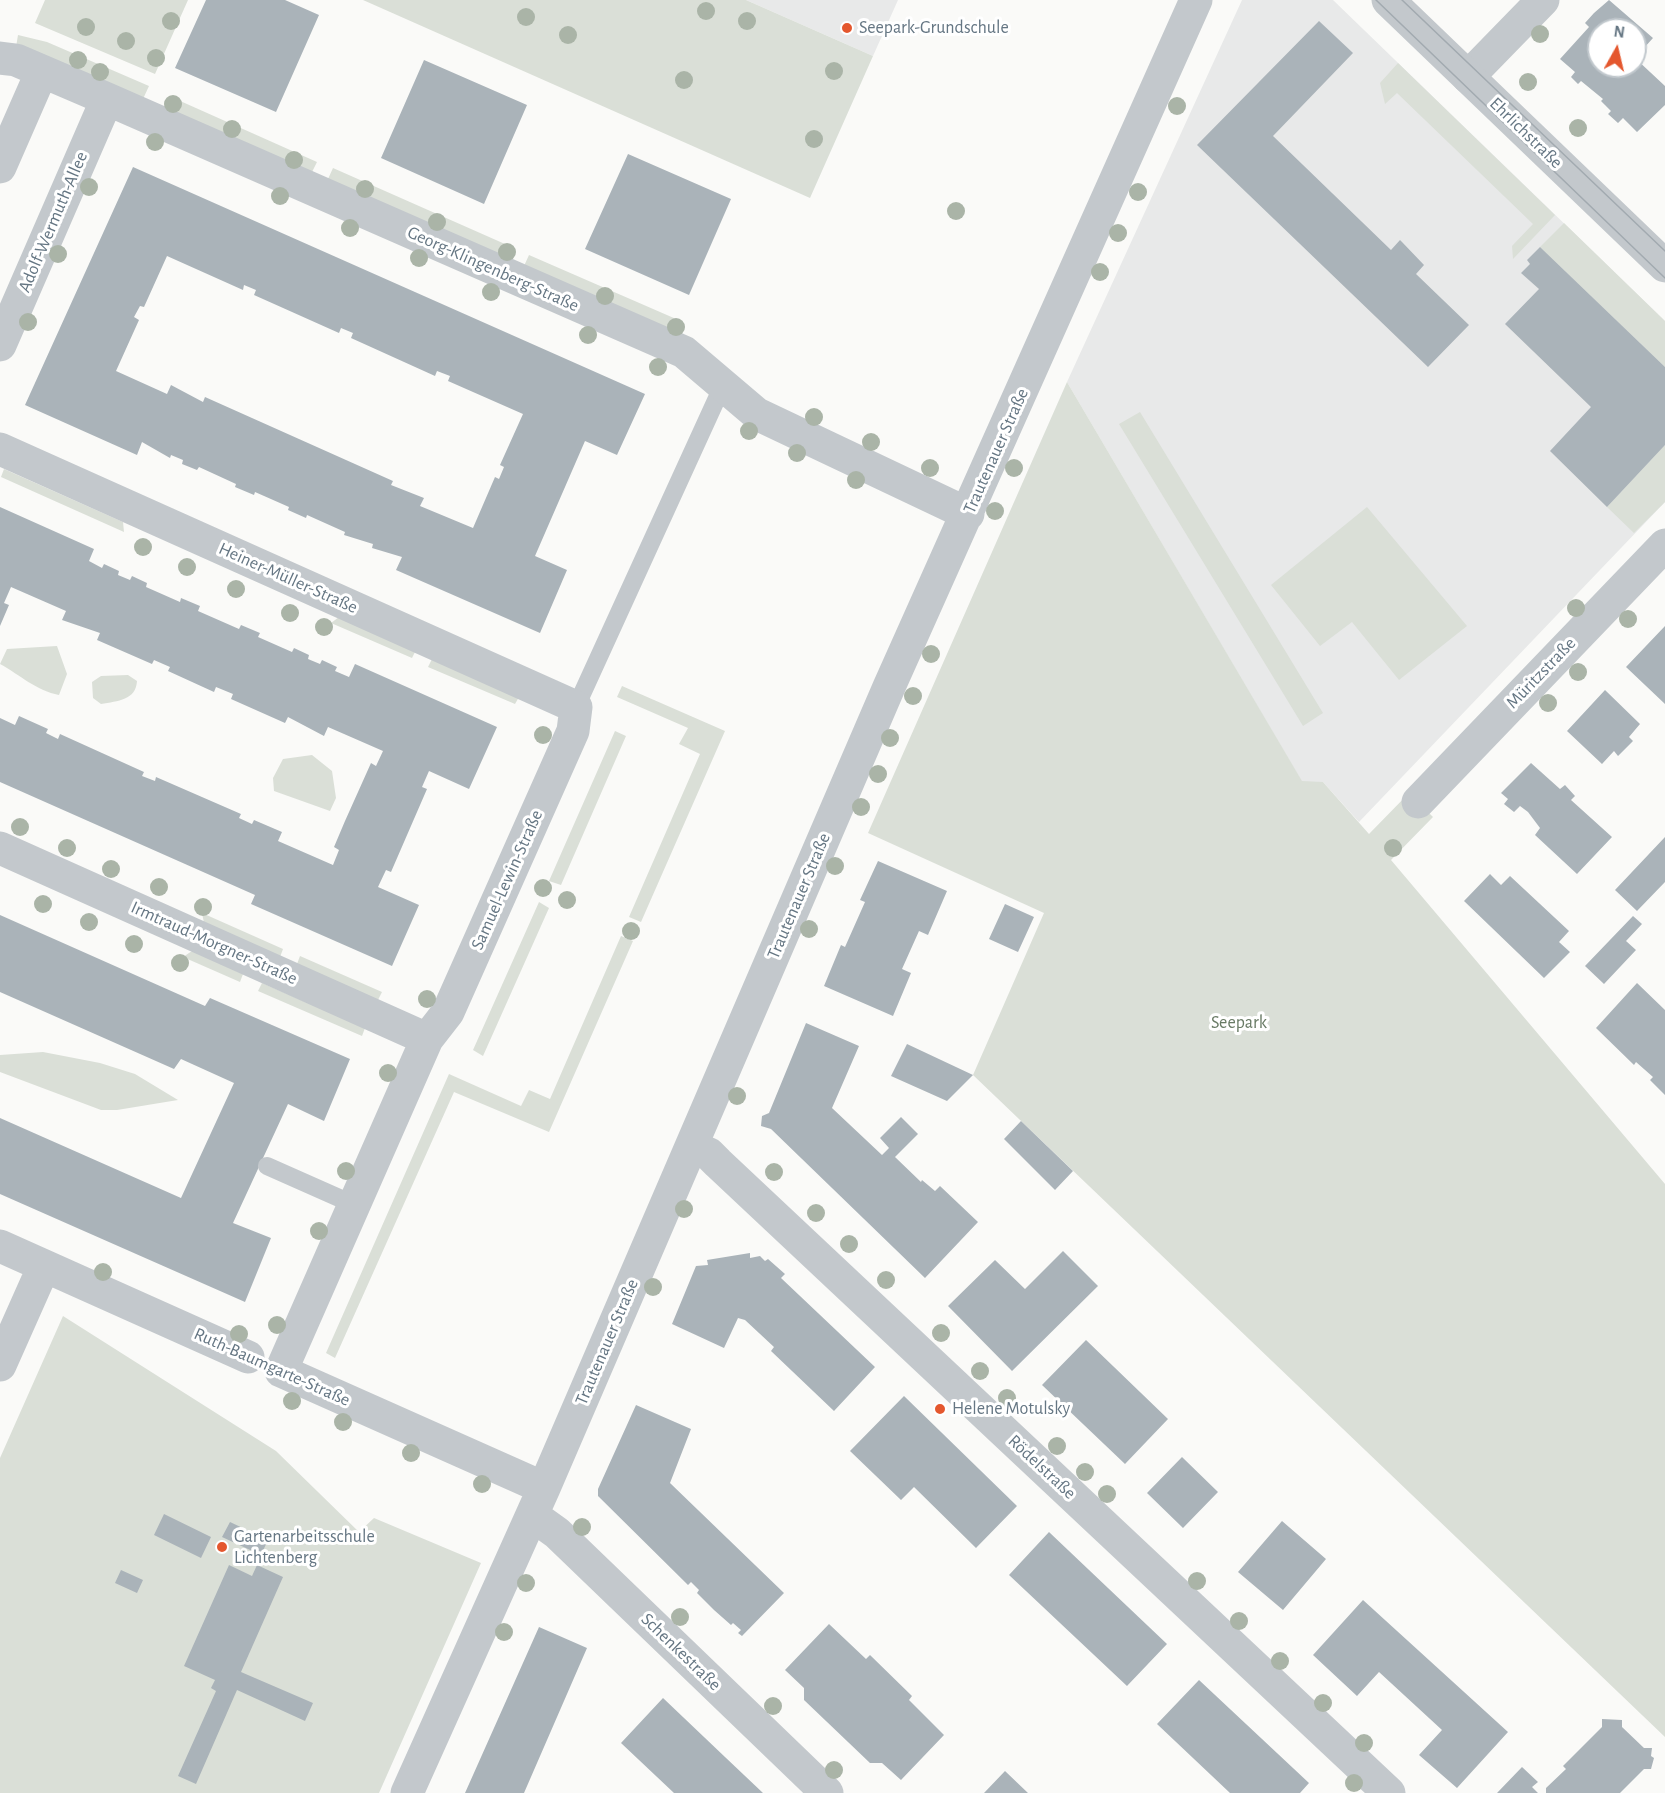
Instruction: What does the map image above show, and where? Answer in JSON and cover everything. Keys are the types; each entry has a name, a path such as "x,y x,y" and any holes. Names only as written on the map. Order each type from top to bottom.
{"street":[{"name":"Trautenauer Straße","path":"407,1793 538,1502 884,698 1196,0"},
{"name":"Ehrlichstraße","path":"1388,0 1665,266"},
{"path":"1468,77 1543,0"},
{"name":"Georg-Klingenberg-Straße","path":"0,58 16,60 42,71 684,352 757,414 968,514"},
{"path":"0,167 42,71"},
{"name":"Adolf-Wermuth-Allee","path":"0,345 107,99"},
{"name":"Heiner-Müller-Straße","path":"0,449 576,707"},
{"name":"Müritzstraße","path":"1418,802 1665,544"},
{"name":"Samuel-Lewin-Straße","path":"281,1371 427,1039 448,1012 481,939 573,731 576,707"},
{"name":"Irmtraud-Morgner-Straße","path":"0,848 427,1039"},
{"name":"Rödelstraße","path":"691,1147 714,1159 1389,1793"},
{"name":"Ruth-Baumgarte-Straße","path":"0,1246 248,1357"},
{"path":"0,1365 45,1266"},
{"name":"Ruth-Baumgarte-Straße","path":"281,1371 538,1502"},
{"name":"Schenkestraße","path":"538,1502 557,1533 827,1793"}],"lane":[{"name":"Samuel-Lewin-Straße","path":"576,707 723,385"},
{"path":"267,1166 355,1205"},
{"name":"Ruth-Baumgarte-Straße","path":"248,1357 281,1371"}],"shaded area":[{"name":"Seepark-Grundschule","path":"746,0 898,0 873,56"},
{"path":"1242,0 1333,0 1665,321 1665,502 1359,822 1323,782 1302,782 1067,382"}],"green space":[{"path":"45,0 188,0 155,74 35,23"},
{"path":"363,0 746,0 873,56 810,198"},
{"path":"18,35 47,42 149,86 143,99 16,47"},
{"path":"1398,63 1555,215 1513,259 1512,246 1533,224 1397,93 1385,104 1380,83"},
{"path":"169,96 317,162 312,172 164,107"},
{"path":"333,168 514,248 509,260 328,179"},
{"path":"1564,223 1665,321 1665,367 1540,247"},
{"path":"529,255 683,322 677,334 524,266"},
{"name":"Seepark","path":"1067,382 1302,781 1323,782 1369,834 1409,793 1433,817 1391,860 1665,1184 1665,1737 973,1075 1044,913 868,833"},
{"path":"1140,412 1323,713 1303,726 1119,424"},
{"path":"1665,445 1665,502 1634,533 1607,507"},
{"path":"4,469 123,522 124,532 1,477"},
{"path":"1367,507 1467,626 1399,680 1352,622 1320,646 1271,585"},
{"path":"339,617 416,650 412,658 331,623"},
{"path":"57,646 67,674 59,695 36,686 0,664 7,649"},
{"path":"432,659 519,697 515,704 428,667"},
{"path":"128,675 137,681 130,696 101,704 93,698 92,682 101,676"},
{"path":"622,686 725,731 641,922 629,917 700,754 679,744 688,728 617,697"},
{"path":"615,731 626,736 561,885 549,881"},
{"path":"312,755 332,771 336,798 330,811 274,791 273,778 283,759"},
{"path":"539,902 549,908 483,1056 473,1050"},
{"path":"202,913 283,949 280,957 204,923"},
{"path":"621,936 633,941 549,1132 454,1092 335,1358 326,1353 449,1074 521,1106 529,1090 550,1099"},
{"path":"192,951 243,974 240,982 183,957"},
{"path":"300,956 382,992 378,1000 297,964"},
{"path":"262,983 365,1028 362,1036 258,991"},
{"path":"43,1052 100,1063 135,1074 178,1100 117,1110 101,1110 0,1072 0,1055"},
{"name":"Gartenarbeitsschule Lichtenberg","path":"63,1316 276,1451 359,1532 374,1518 481,1563 379,1793 0,1793 0,1458"}],"building":[{"path":"206,0 285,0 319,15 276,112 175,68"},
{"path":"1609,0 1630,18 1590,18"},
{"path":"1319,21 1353,53 1273,136 1391,250 1400,240 1424,265 1416,274 1469,325 1428,367 1197,145"},
{"path":"1587,29 1587,78 1647,78 1647,69 1665,86 1665,105 1637,132 1623,118 1618,123 1608,114 1611,111 1601,101 1603,99 1581,81 1578,84 1571,77 1575,72 1560,59"},
{"path":"1647,33 1653,38 1647,45"},
{"path":"424,60 527,105 484,204 381,158"},
{"path":"628,154 731,199 689,295 585,249"},
{"path":"133,167 645,394 617,455 585,441 535,556 567,570 540,633 396,570 402,557 372,548 373,544 344,535 345,532 307,515 306,518 288,510 289,507 255,492 254,495 235,487 236,484 199,467 197,470 182,464 183,460 171,455 170,458 142,442 137,455 25,405","holes":["167,256 243,290 244,285 256,290 254,295 339,333 341,328 353,333 351,338 435,376 437,371 450,376 448,381 523,414 500,465 504,467 499,479 495,477 473,528 420,506 424,498 391,485 393,481 205,397 203,402 171,385 167,394 116,371 139,320 134,317 140,306 144,307"]},
{"path":"1540,247 1665,367 1665,445 1607,507 1550,451 1591,407 1505,324 1539,289 1521,273 1530,264 1527,260"},
{"path":"0,507 94,549 89,561 102,568 104,564 119,571 118,575 130,580 132,576 147,583 146,587 180,602 181,598 200,606 198,611 239,629 241,625 260,633 258,637 292,652 294,648 309,655 308,659 320,664 322,660 337,667 335,671 349,677 355,664 497,727 469,789 429,771 422,787 427,789 391,872 386,870 378,887 419,905 392,966 251,904 255,895 0,782 0,718 15,725 19,716 48,729 46,733 58,739 60,734 144,772 142,776 155,781 156,777 241,814 239,818 252,824 254,820 282,832 278,841 333,865 339,850 334,847 345,821 371,763 376,766 383,751 328,727 324,736 288,717 285,723 231,699 233,694 216,687 214,692 168,671 170,667 154,660 152,664 97,640 100,633 62,620 66,611 11,587 4,603 9,605 0,626"},
{"path":"1665,626 1665,704 1626,667"},
{"path":"1605,690 1640,724 1629,737 1633,741 1618,756 1614,751 1602,764 1567,731"},
{"path":"1531,763 1560,789 1565,785 1575,796 1571,800 1612,837 1577,874 1535,835 1540,828 1528,812 1520,806 1514,812 1504,804 1508,799 1501,793"},
{"path":"1665,837 1665,882 1637,911 1615,890"},
{"path":"878,861 947,891 928,935 919,931 902,969 911,973 893,1016 824,986 841,945 845,947 865,902 860,900"},
{"path":"1490,874 1501,885 1510,876 1569,931 1559,942 1570,952 1544,978 1464,901"},
{"path":"1005,904 1034,917 1018,952 989,939"},
{"path":"0,915 205,1006 210,998 350,1059 324,1121 288,1104 233,1223 271,1238 245,1302 0,1194 0,1118 181,1198 234,1083 181,1059 174,1069 0,992"},
{"path":"1633,916 1642,924 1626,941 1636,950 1604,984 1585,966"},
{"path":"1637,983 1665,1010 1665,1095 1650,1080 1653,1077 1636,1062 1634,1065 1596,1028"},
{"path":"806,1023 859,1046 832,1108 882,1155 889,1148 880,1138 901,1117 918,1134 895,1157 921,1182 922,1180 935,1191 940,1186 978,1222 925,1278 771,1129 761,1126 762,1116 769,1113"},
{"path":"907,1044 973,1075 947,1101 891,1076"},
{"path":"1021,1121 1073,1171 1055,1190 1004,1139"},
{"path":"1063,1251 1098,1286 1012,1371 948,1306 995,1260 1025,1289"},
{"path":"750,1253 750,1258 760,1256 765,1261 768,1259 785,1274 781,1278 875,1367 834,1411 771,1351 774,1347 745,1320 738,1318 724,1348 672,1324 696,1266 708,1265 707,1260"},
{"path":"1086,1340 1168,1419 1125,1464 1042,1385"},
{"path":"904,1396 1017,1506 976,1548 914,1487 901,1500 850,1451"},
{"path":"636,1405 691,1429 670,1483 784,1593 742,1636 738,1633 741,1630 733,1623 731,1625 714,1610 697,1593 699,1590 691,1582 688,1585 598,1496 598,1489"},
{"path":"1182,1457 1218,1492 1183,1528 1147,1493"},
{"path":"164,1514 211,1537 201,1558 154,1535"},
{"path":"1282,1521 1326,1559 1283,1610 1238,1572"},
{"path":"230,1522 268,1540 261,1555 222,1537"},
{"path":"1049,1532 1167,1644 1127,1686 1009,1575"},
{"path":"229,1565 252,1576 257,1565 283,1577 241,1672 313,1703 305,1721 237,1690 196,1784 178,1776 216,1691 211,1688 215,1680 184,1666"},
{"path":"121,1570 143,1580 137,1593 115,1583"},
{"path":"1363,1600 1508,1732 1457,1788 1419,1755 1442,1730 1379,1672 1357,1696 1313,1655"},
{"path":"829,1624 866,1659 870,1655 912,1696 909,1700 944,1735 901,1780 882,1763 870,1763 804,1700 804,1688 785,1670"},
{"path":"539,1627 587,1648 524,1793 465,1793"},
{"path":"1199,1680 1309,1783 1300,1793 1230,1793 1157,1724"},
{"path":"663,1698 763,1793 674,1793 621,1743"},
{"path":"1602,1719 1622,1720 1622,1727 1644,1748 1652,1748 1651,1756 1654,1758 1651,1769 1644,1769 1620,1793 1546,1793 1546,1788 1566,1769 1563,1766 1602,1727"},
{"path":"1522,1767 1538,1782 1532,1787 1538,1793 1497,1793"},
{"path":"1005,1771 1028,1793 984,1793"}],"tram line":[{"path":"1376,0 1665,278"},
{"path":"1402,0 1665,251"}],"place":[{"name":"Seepark-Grundschule","path":"847,28"},
{"name":"Helene Motulsky","path":"940,1409"},
{"name":"Gartenarbeitsschule Lichtenberg","path":"222,1547"}]}
